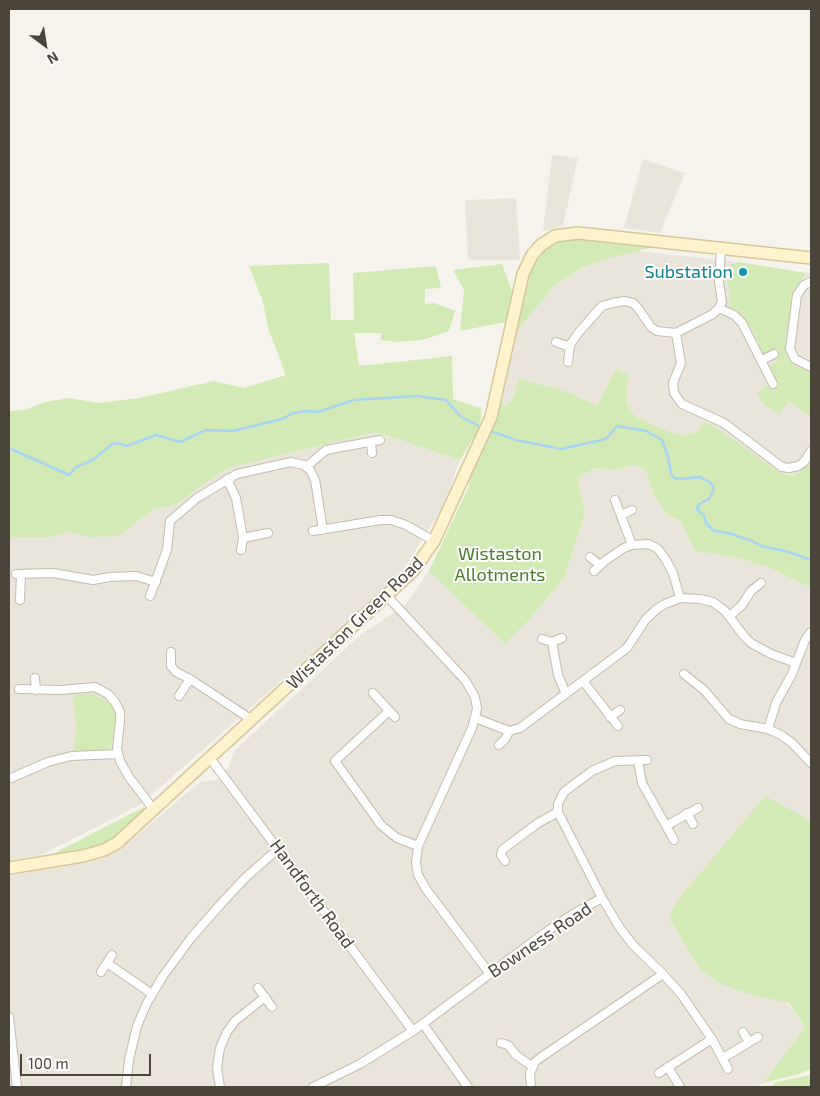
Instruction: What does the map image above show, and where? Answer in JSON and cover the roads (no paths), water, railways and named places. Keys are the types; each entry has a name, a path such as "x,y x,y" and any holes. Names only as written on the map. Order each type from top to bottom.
{"street":[{"name":"Wistaston Green Road","path":"9,868 83,856 104,850 124,837 387,596 420,563 434,541 491,417 523,274 532,255 541,244 555,236 578,233 811,258"},
{"path":"568,362 570,347 579,332 602,306 624,301 638,308 651,327 657,331 676,333 713,314 722,302 719,282 721,249"},
{"path":"811,282 804,285 797,295 790,349 795,358 811,367"},
{"path":"719,308 734,315 742,323 774,384"},
{"path":"676,333 681,363 672,388 676,398 682,404 724,423 782,468 798,466 804,462 811,451"},
{"path":"556,342 570,347"},
{"path":"762,360 774,354"},
{"path":"306,467 326,450 380,440"},
{"path":"371,443 372,453"},
{"path":"150,596 167,550 170,521 197,498 242,473 296,462 306,467 312,473 317,485 323,530"},
{"path":"227,480 236,498 243,538 241,550"},
{"path":"615,500 632,545"},
{"path":"621,515 632,510"},
{"path":"313,531 391,520 406,525 434,541"},
{"path":"243,538 268,533"},
{"path":"590,557 597,568 617,552 632,545 649,544 654,546 662,554 673,573 680,598"},
{"path":"20,600 18,575 54,573 93,580 136,576 156,582"},
{"path":"730,616 742,605 751,590 761,583"},
{"path":"387,596 470,686 477,704 476,718 465,746 418,846 416,863 420,880 490,974"},
{"path":"476,718 508,732 520,728 627,648 646,619 658,608 680,598 713,602 730,616 751,643 771,654 796,663"},
{"path":"768,729 776,704 805,640 811,632"},
{"path":"542,639 552,642 562,638"},
{"path":"552,642 558,675 566,694"},
{"path":"171,652 172,668 252,720"},
{"path":"684,674 704,690 729,719 740,724 768,729 788,740 811,763"},
{"path":"35,678 36,690"},
{"path":"179,696 190,679"},
{"path":"583,681 618,726"},
{"path":"20,689 61,690 95,687 108,694 120,712 118,754 129,777 154,810"},
{"path":"373,692 395,717"},
{"path":"610,717 620,710"},
{"path":"389,711 335,761 381,826 397,838 418,846"},
{"path":"499,744 506,738 508,732"},
{"path":"11,778 48,762 71,756 118,754"},
{"name":"Handforth Road","path":"210,758 412,1031"},
{"path":"505,861 501,855 502,850 538,823 558,812 558,804 564,792 592,771 615,761 642,760 639,776 674,840"},
{"path":"666,826 698,808"},
{"name":"Bowness Road","path":"318,1086 360,1064 423,1024 560,922 602,898 558,812"},
{"path":"687,813 693,824"},
{"path":"126,1087 129,1060 137,1026 163,976 204,922 245,878 278,849"},
{"path":"602,898 633,945 664,974 681,994 712,1039 728,1068"},
{"path":"101,972 112,955"},
{"path":"107,963 152,994"},
{"path":"531,1087 529,1078 533,1067 544,1055 664,974"},
{"path":"258,988 272,1007"},
{"path":"220,1087 217,1068 220,1048 227,1032 236,1021 265,997"},
{"path":"9,1017 14,1085"},
{"path":"423,1024 468,1087"},
{"path":"744,1032 749,1042"},
{"path":"723,1058 758,1037"},
{"path":"659,1072 712,1039"},
{"path":"501,1043 508,1045 516,1055 533,1067"},
{"path":"668,1067 680,1087"}],"waterway":[{"path":"9,448 69,475 76,467 93,460 112,444 118,443 127,446 156,435 180,442 206,430 233,431 282,419 293,413 318,412 354,400 417,396 446,400 461,417 483,428"},
{"path":"488,430 516,440 561,449 606,439 617,426 646,431 662,440 668,456 671,474 674,478 700,477 711,483 714,488 709,499 699,504 697,510 704,515 706,523 714,531 728,533 761,546 789,552 811,560"}],"place":[{"name":"Substation","path":"743,272"}],"park label":[{"name":"Wistaston Allotments","path":"500,564"}]}
